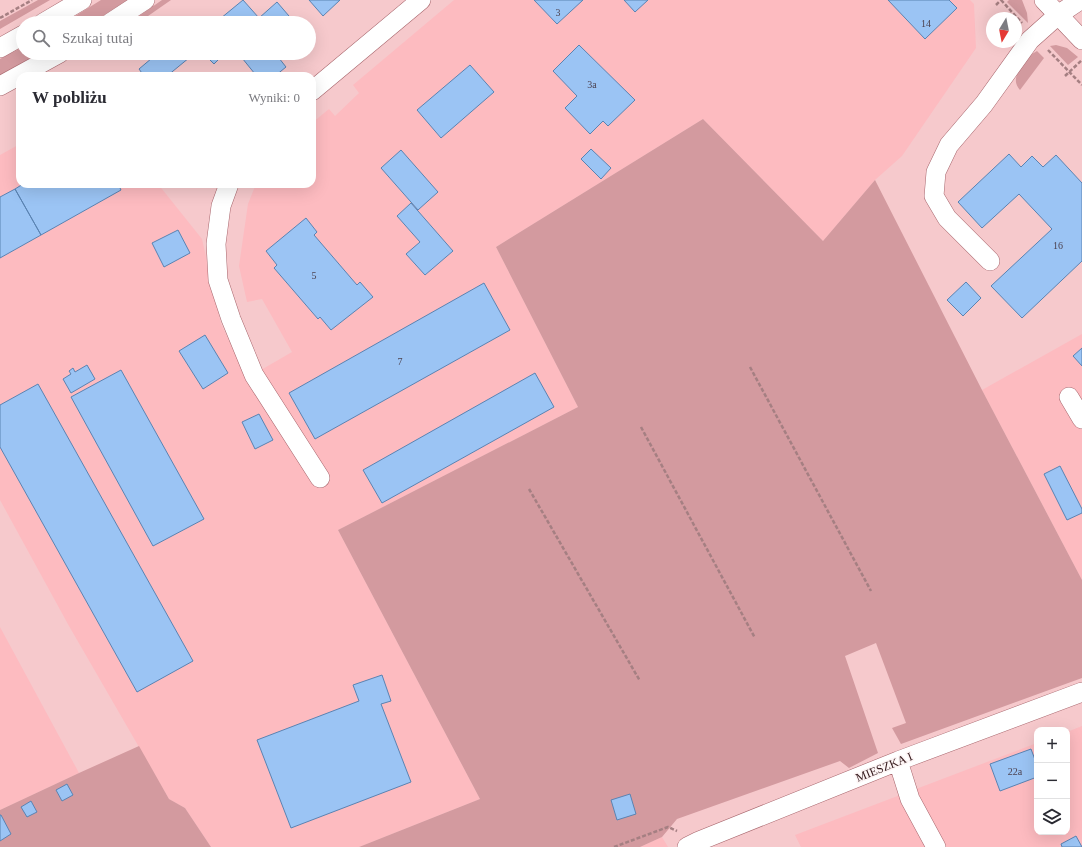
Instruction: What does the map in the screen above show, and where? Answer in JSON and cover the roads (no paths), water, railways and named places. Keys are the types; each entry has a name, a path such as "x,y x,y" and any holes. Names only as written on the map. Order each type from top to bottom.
{"street":[{"path":"56,16 82,0"},
{"path":"121,16 145,0"},
{"path":"316,88 421,0"},
{"path":"1044,0 1082,40"},
{"path":"990,261 943,213 934,196 936,172 949,145 984,104 1030,40 1058,15 1080,0"},
{"path":"0,48 16,39"},
{"path":"25,72 47,60"},
{"path":"0,86 16,77"},
{"path":"228,188 221,206 216,244 218,280 231,319 254,375 320,478"},
{"path":"1069,397 1082,419"},
{"name":"MIESZKA I","path":"693,844 898,761 1082,692"},
{"path":"898,761 910,799 936,847"}]}
